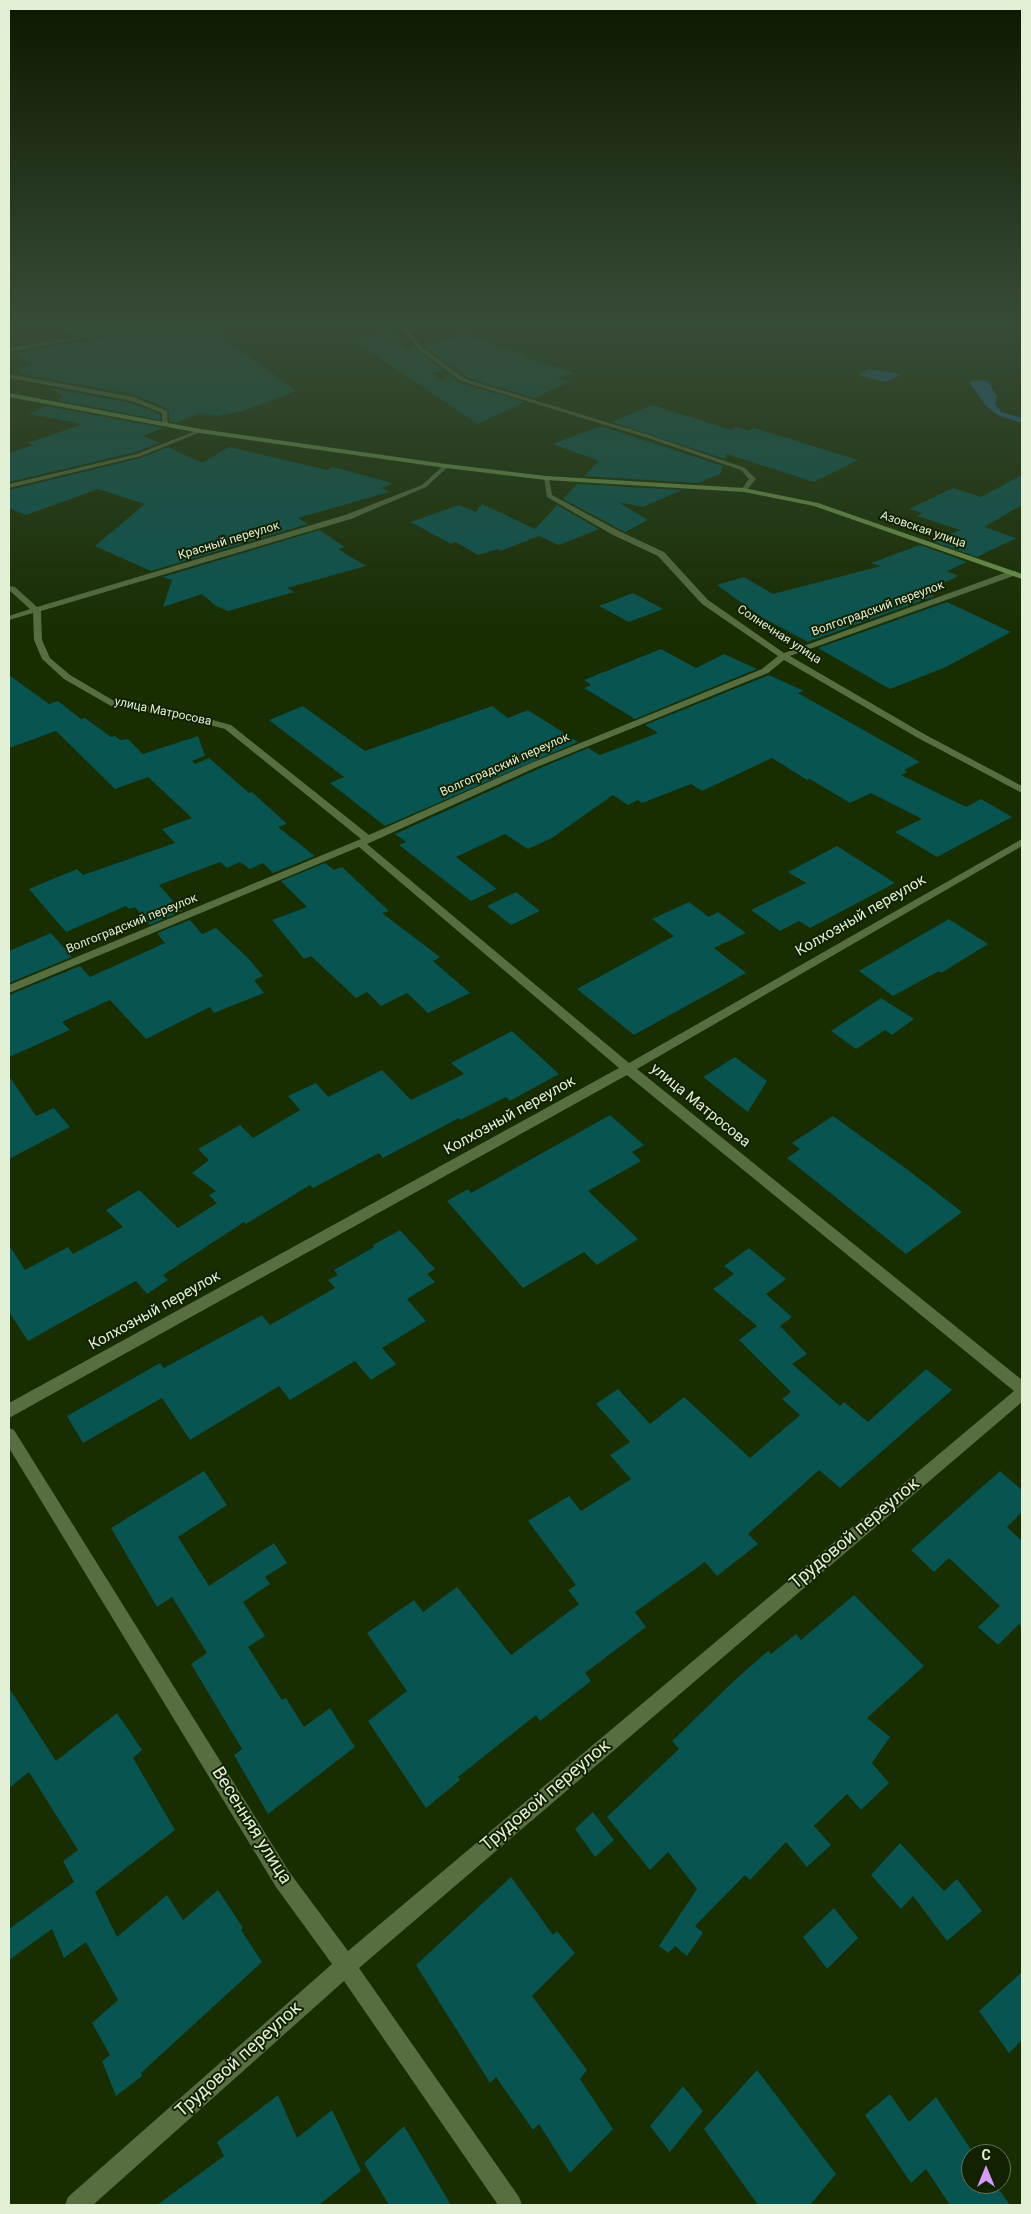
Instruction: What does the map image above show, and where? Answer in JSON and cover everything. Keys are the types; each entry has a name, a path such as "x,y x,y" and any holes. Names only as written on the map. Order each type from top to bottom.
{"street":[{"path":"9,486 139,455 197,431"},
{"name":"Азовская улица","path":"209,431 446,466 546,478 744,490 816,504 1018,575"},
{"path":"631,431 743,469 753,479 744,490"},
{"name":"Красный переулок","path":"9,618 348,517 424,486 446,466"},
{"name":"Солнечная улица","path":"546,478 550,496 616,533 661,554 705,602 784,656 920,736 1022,790"},
{"name":"Волгоградский переулок","path":"9,989 364,842 534,765 765,671 784,656 1018,575"},
{"path":"9,588 37,611"},
{"name":"улица Матросова","path":"37,611 38,640 46,659 67,677 114,704 180,714 228,727 628,1069 1022,1391"},
{"name":"Колхозный переулок","path":"9,1411 628,1069 1022,842"},
{"name":"Трудовой переулок","path":"76,2205 346,1966 1022,1391"},
{"name":"Весенняя улица","path":"9,1435 284,1880 346,1966 511,2205"}],"building":[{"path":"62,431 155,431 143,436 159,443 136,452 9,482 9,453 33,445 28,443"},
{"path":"587,431 617,431 723,466 720,474 698,483 584,476 599,461 553,444"},
{"path":"640,431 765,431 858,460 814,482 727,454 725,459"},
{"path":"168,447 202,463 229,447 327,470 333,467 392,483 382,488 389,492 298,518 308,524 151,571 95,546 145,504 98,489 26,515 9,508 9,490 141,458"},
{"path":"1022,475 1022,505 984,527 1016,538 977,557 932,541 960,530 917,516 922,513 909,509 953,488 981,497"},
{"path":"577,484 682,490 643,507 618,502 648,520 625,532 563,499"},
{"path":"482,504 535,529 557,505 599,529 559,545 539,536 500,551 498,549 478,555 456,542 451,544 411,522 459,505 476,512"},
{"path":"319,530 345,547 338,549 366,566 287,588 294,592 228,611 216,606 202,594 163,607 172,580 163,577"},
{"path":"920,545 967,562 947,571 958,576 937,586 942,588 929,594 935,596 808,642 763,618 717,585 744,577 773,594 881,566 871,563"},
{"path":"633,593 663,609 629,622 599,606"},
{"path":"947,602 1011,632 946,667 890,689 818,648"},
{"path":"661,649 696,668 724,654 757,669 635,719 584,688 591,685 584,680"},
{"path":"9,675 49,704 58,701 81,719 85,718 111,737 115,736 120,740 128,739 143,754 198,736 205,756 192,761 195,764 209,758 249,793 252,792 287,824 278,827 315,856 273,873 263,863 250,869 240,862 227,868 220,862 159,885 182,911 150,925 135,907 129,909 126,906 66,932 29,889 77,869 83,875 175,843 162,829 192,818 148,777 115,789 56,731 9,748"},
{"path":"769,675 804,691 798,693 920,762 904,770 908,772 901,775 966,807 981,799 1012,817 937,857 895,832 922,819 871,793 850,803 810,779 807,780 772,758 702,791 691,784 642,803 638,800 628,805 613,795 552,838 528,849 505,834 456,857 497,889 471,901 399,845 406,842 395,834 588,748 600,755 658,733 645,725"},
{"path":"303,706 365,751 492,706 508,718 528,710 578,742 385,826 330,783 344,777 269,720"},
{"path":"837,846 895,883 810,928 799,921 780,931 751,910 806,883 788,872"},
{"path":"325,863 334,870 342,867 389,911 382,913 440,957 433,961 470,993 428,1013 407,993 381,1006 367,992 356,998 311,956 304,959 272,920 307,907 281,881"},
{"path":"516,892 540,911 511,925 487,906"},
{"path":"689,902 709,917 718,912 746,933 714,948 746,973 634,1035 577,989 674,936 652,919"},
{"path":"949,919 988,944 941,973 939,971 893,996 859,971"},
{"path":"190,920 202,934 216,928 248,958 263,976 254,980 264,993 214,1013 210,1007 146,1039 110,1000 62,1022 70,1030 9,1057 9,995 80,966 90,977 165,943 157,933"},
{"path":"51,933 72,957 9,983 9,951"},
{"path":"881,998 914,1019 892,1035 885,1030 856,1049 831,1031"},
{"path":"512,1031 559,1074 510,1101 506,1097 460,1120 459,1118 383,1158 379,1153 313,1188 310,1185 246,1224 244,1222 163,1275 168,1280 147,1294 136,1281 28,1341 9,1312 9,1245 25,1270 68,1247 73,1254 123,1227 106,1210 139,1190 178,1228 217,1203 209,1195 216,1191 192,1173 209,1160 198,1149 240,1125 253,1138 300,1110 288,1096 316,1083 328,1097 382,1070 411,1100 464,1074 451,1063"},
{"path":"735,1057 767,1081 748,1112 703,1077"},
{"path":"9,1076 36,1116 54,1108 70,1127 9,1159"},
{"path":"610,1115 644,1145 632,1152 641,1161 588,1191 638,1239 597,1265 584,1252 523,1288 447,1201 468,1189 471,1193"},
{"path":"833,1116 962,1212 906,1254 787,1158 800,1149 792,1143"},
{"path":"400,1230 435,1269 427,1274 435,1282 407,1299 426,1321 382,1348 396,1364 371,1380 355,1361 290,1400 279,1386 190,1440 162,1398 83,1443 67,1416 160,1363 164,1368 262,1315 270,1325 335,1288 328,1280 338,1275 334,1270"},
{"path":"749,1248 786,1279 766,1294 792,1317 780,1326 807,1354 792,1364 840,1406 844,1402 868,1422 926,1369 952,1390 840,1488 819,1470 748,1534 758,1544 717,1576 705,1562 635,1612 646,1627 585,1673 591,1681 540,1721 536,1715 458,1777 460,1780 426,1808 368,1721 407,1691 367,1633 414,1600 423,1612 457,1587 511,1655 579,1604 568,1590 576,1585 528,1521 569,1496 581,1511 631,1479 610,1455 630,1442 596,1404 618,1389 650,1424 684,1397 750,1458 800,1415 782,1399 791,1392 739,1340 757,1326 713,1289 734,1274 724,1266"},
{"path":"204,1471 227,1505 178,1537 209,1586 274,1543 287,1563 265,1577 270,1584 243,1602 265,1636 248,1647 282,1700 286,1698 304,1727 330,1708 355,1747 268,1814 234,1755 242,1749 191,1664 207,1653 172,1597 157,1607 111,1528"},
{"path":"1000,1471 1022,1490 1022,1512 1007,1527 1022,1541 1022,1627 1019,1624 998,1645 978,1627 1000,1606 949,1558 934,1572 911,1550"},
{"path":"854,1595 924,1666 867,1718 890,1737 872,1763 889,1783 861,1810 847,1794 814,1826 831,1845 807,1867 786,1842 750,1880 745,1875 695,1926 703,1933 687,1956 675,1946 668,1953 659,1946 697,1889 668,1852 650,1870 607,1817 679,1749 672,1741 736,1679 768,1651 771,1654 796,1634 801,1640"},
{"path":"9,1688 56,1761 117,1713 142,1750 133,1758 175,1830 95,1892 117,1937 167,1895 183,1920 218,1890 243,1928 241,1930 262,1962 141,2073 142,2076 116,2096 102,2061 110,2055 92,2023 118,2000 86,1942 64,1958 52,1929 9,1960 9,1929 74,1882 63,1861 78,1850 29,1772 9,1788"},
{"path":"593,1812 614,1840 595,1857 575,1829"},
{"path":"900,1843 944,1891 957,1879 982,1911 947,1941 913,1896 901,1909 871,1875"},
{"path":"511,1877 553,1935 557,1931 575,1953 532,1996 587,2070 580,2079 613,2129 570,2173 539,2124 533,2130 496,2077 490,2083 416,1965"},
{"path":"834,1908 858,1938 827,1969 803,1937"},
{"path":"1022,1972 1022,2040 1009,2053 979,2011"},
{"path":"757,2070 836,2174 810,2205 758,2205 704,2129"},
{"path":"683,2086 703,2111 670,2152 650,2126"},
{"path":"890,2094 909,2122 936,2097 967,2144 961,2144 961,2194 1002,2194 1010,2205 950,2205 926,2169 911,2183 865,2115"},
{"path":"278,2095 297,2138 332,2110 361,2171 319,2205 157,2205 224,2156 217,2142"},
{"path":"404,2126 451,2205 389,2205 364,2163"}]}
